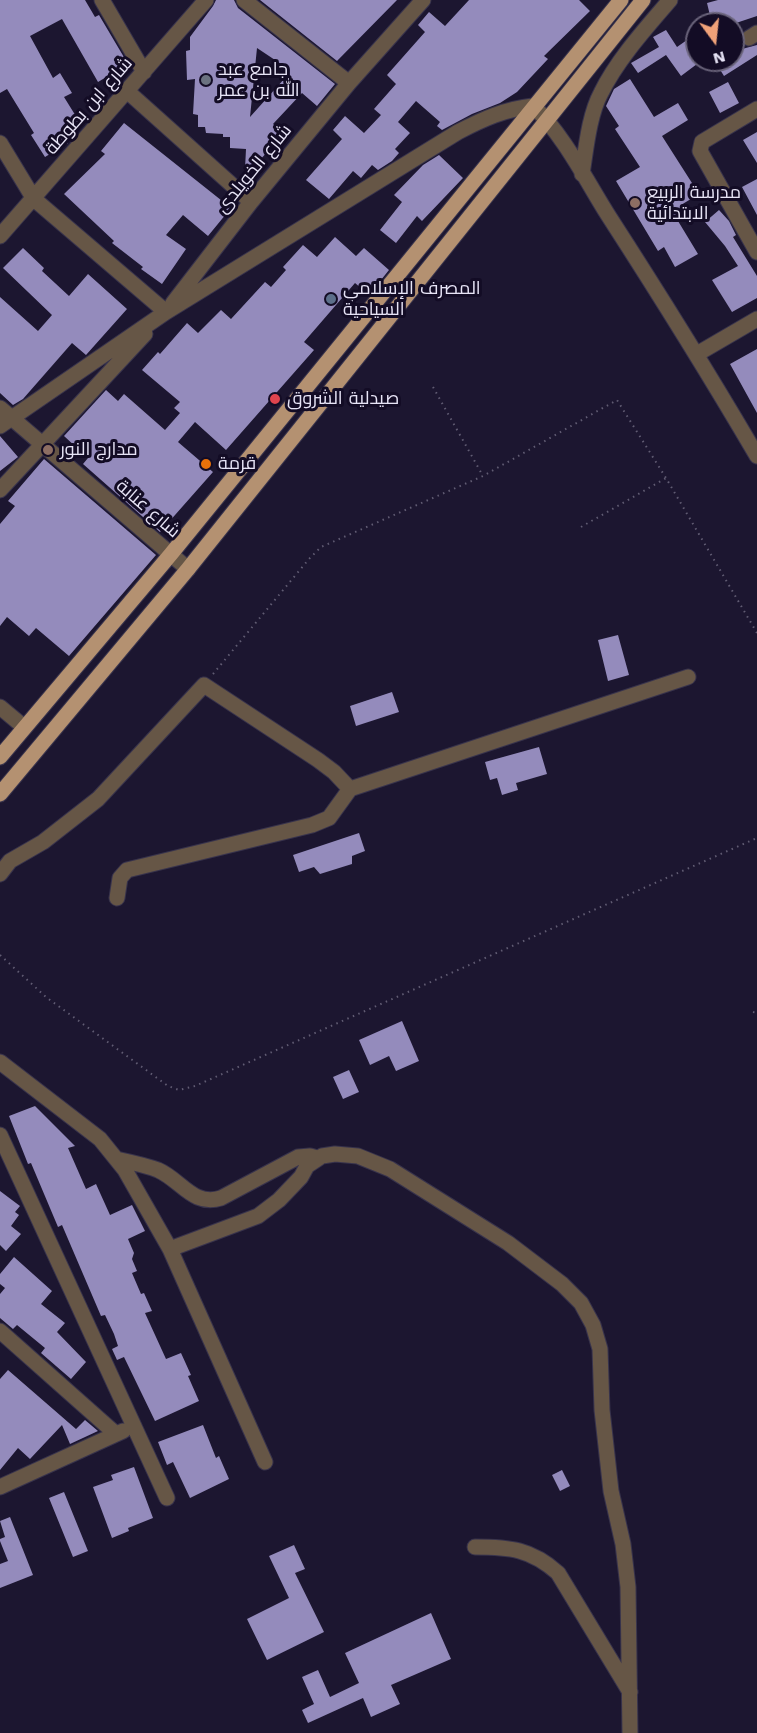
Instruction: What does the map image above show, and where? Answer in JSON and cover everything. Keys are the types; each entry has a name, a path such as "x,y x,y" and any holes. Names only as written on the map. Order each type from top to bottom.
{"main road":[{"path":"0,757 171,554 621,0"},
{"path":"0,794 188,569 643,0"}],"street":[{"path":"102,0 144,72"},
{"name":"شارع ابن بطوطة","path":"0,236 206,0"},
{"path":"244,0 349,83"},
{"name":"شارع الخويلدى","path":"166,312 251,202 349,83 423,0"},
{"path":"582,174 595,108 600,94 611,74 670,0"},
{"path":"127,91 251,202"},
{"path":"6,422 166,312 458,132 493,114 533,106 547,118 697,354 757,456"},
{"path":"757,109 702,142 700,151 757,252"},
{"path":"0,143 34,199 166,312"},
{"path":"0,490 166,312"},
{"path":"697,354 757,319"},
{"name":"شارع عنابة","path":"0,408 6,422 42,443 188,569"},
{"path":"117,898 120,878 127,870 312,825 329,818 350,789 688,677"},
{"path":"0,874 10,861 43,842 98,799 204,685 318,760 334,772 350,789"},
{"path":"0,707 24,728"},
{"path":"0,1062 100,1139 136,1187 170,1249 266,1462"},
{"path":"0,1135 167,1498"},
{"path":"170,1249 258,1216 290,1190 307,1166 317,1158 329,1154 346,1154 369,1159 390,1169 508,1243 567,1288 588,1313 598,1337 600,1350 602,1410 611,1491 626,1564 630,1733"},
{"path":"116,1159 159,1171 178,1182 194,1197 207,1201 221,1198 298,1157 317,1158"},
{"path":"0,1332 116,1434"},
{"path":"0,1487 134,1426"},
{"path":"476,1547 520,1550 542,1560 558,1573 630,1692"}],"path":[{"path":"433,387 483,476"},
{"path":"204,685 321,547 483,476 617,400 666,478 757,633"},
{"path":"581,527 666,478"},
{"path":"0,955 46,997 168,1086 179,1090 206,1081 757,838"},
{"path":"753,1012 757,1013"}],"building":[{"path":"0,0 85,0 95,17 99,15 128,64 98,82 62,19 30,36 53,78 60,73 72,93 64,97 82,126 64,137 68,143 45,157 31,135 34,133 7,89 0,93"},
{"path":"216,0 234,0 238,8 335,84 317,106 302,93 273,124 284,133 260,160 260,171 245,169 246,149 230,148 230,137 223,137 223,134 206,133 205,127 198,127 198,115 193,114 195,79 187,80 186,51 190,50 190,37","holes":["257,48 287,68 281,75 285,78 250,117"]},
{"path":"260,0 397,0 337,61"},
{"path":"469,0 579,0 590,11 544,56 548,59 517,92 500,103 472,114 442,130 437,126 440,122 416,101 398,122 410,133 395,149 399,153 392,161 378,170 372,165 361,178 353,171 329,199 306,180 342,139 333,130 345,116 364,133 381,115 374,109 396,84 387,75 425,32 418,25 429,12 445,26"},
{"path":"718,0 757,0 757,16 745,20 745,12 709,12 707,3"},
{"path":"666,30 677,47 685,41 686,72 681,76 666,55 638,73 631,63 659,47 653,37"},
{"path":"757,45 757,55 745,63 745,48"},
{"path":"630,79 654,117 678,103 688,120 662,136 699,194 681,205 687,216 678,221 698,254 675,267 664,247 658,251 616,181 640,167 615,129 619,126 606,106 614,89"},
{"path":"728,82 739,103 720,113 709,92"},
{"path":"124,123 231,208 208,236 183,215 166,235 186,249 162,284 112,243 114,241 64,194 105,154 101,151"},
{"path":"757,132 757,163 743,140"},
{"path":"439,155 463,178 422,221 417,216 396,243 380,230 402,202 394,195 423,165"},
{"path":"757,179 757,215 742,187"},
{"path":"719,210 729,221 736,235 733,237 757,276 757,298 732,312 712,280 738,266 705,222"},
{"path":"335,237 356,256 364,248 389,270 369,295 355,283 304,342 314,350 226,450 195,422 178,442 213,472 160,532 83,464 88,458 64,436 106,390 118,401 124,394 165,430 180,413 174,408 180,402 142,370 158,352 160,354 187,323 198,333 221,310 231,319 265,282 271,287 286,270 283,267 303,245 317,257"},
{"path":"23,248 44,268 42,271 69,296 88,274 127,309 86,355 72,343 23,399 13,405 0,393 0,297 38,331 52,315 3,268"},
{"path":"757,349 757,413 730,364"},
{"path":"0,436 18,457 0,471"},
{"path":"44,459 156,555 69,656 36,628 29,636 7,617 0,626 0,524 15,506 8,501"},
{"path":"618,635 629,675 608,681 598,640"},
{"path":"392,692 399,712 356,726 350,706"},
{"path":"539,747 547,774 516,783 518,790 502,795 497,778 490,780 485,762"},
{"path":"359,833 365,851 352,856 352,864 320,874 314,867 299,872 293,855"},
{"path":"402,1021 419,1061 396,1071 389,1056 370,1065 359,1040"},
{"path":"349,1070 359,1092 343,1099 333,1077"},
{"path":"35,1106 75,1146 68,1148 86,1189 96,1184 110,1215 132,1205 145,1231 128,1239 134,1253 132,1259 137,1271 132,1273 141,1294 144,1293 152,1311 145,1313 166,1359 181,1353 199,1401 155,1421 124,1357 117,1360 112,1349 118,1346 114,1334 105,1315 101,1316 62,1225 58,1227 31,1163 28,1164 9,1116"},
{"path":"0,1191 20,1206 15,1212 19,1215 11,1226 21,1234 6,1251 0,1245"},
{"path":"14,1257 52,1291 41,1304 65,1323 57,1332 86,1362 71,1379 41,1353 45,1348 17,1325 13,1329 0,1318 0,1294 5,1288 0,1284 0,1274"},
{"path":"8,1370 76,1429 85,1420 98,1431 70,1444 62,1425 30,1459 18,1448 0,1470 0,1379"},
{"path":"203,1425 216,1458 219,1456 229,1479 190,1498 173,1462 167,1465 158,1442"},
{"path":"134,1467 153,1518 128,1528 129,1531 112,1538 93,1487 113,1480 111,1475"},
{"path":"562,1470 570,1486 560,1491 552,1475"},
{"path":"64,1492 88,1551 73,1557 49,1498"},
{"path":"10,1517 33,1575 0,1588 0,1564 8,1561 0,1541 5,1537 0,1521"},
{"path":"294,1545 305,1569 295,1573 324,1632 267,1660 247,1619 289,1598 269,1556"},
{"path":"431,1613 451,1659 391,1685 400,1704 371,1717 363,1698 308,1723 302,1710 314,1704 302,1677 318,1670 330,1697 359,1683 345,1653"}],"place":[{"name":"جامع عبد الله بن عمر","path":"206,80"},
{"name":"مدرسة الربيع الابتدائية","path":"635,203"},
{"name":"المصرف الإسلامي السياحية","path":"331,299"},
{"name":"صيدلية الشروق","path":"275,399"},
{"name":"مدارج النور","path":"48,450"},
{"name":"قرمة","path":"206,464"}]}
